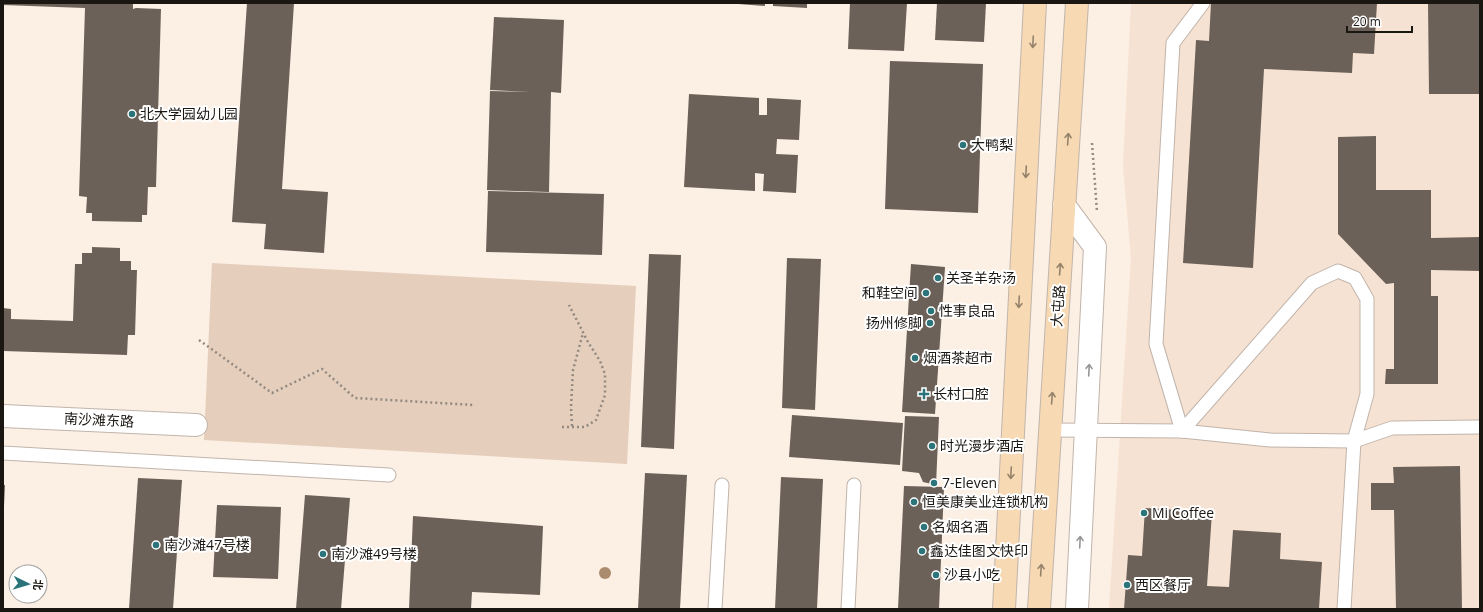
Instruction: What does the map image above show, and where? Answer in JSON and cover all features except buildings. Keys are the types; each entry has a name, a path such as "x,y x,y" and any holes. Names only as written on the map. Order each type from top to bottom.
{"main road":[{"path":"1004,609 1035,3"},
{"name":"大屯路","path":"1039,609 1077,3"}],"street":[{"path":"1064,205 1095,247 1077,609"},
{"name":"南沙滩东路","path":"3,416 196,425"}],"lane":[{"path":"1182,431 1156,344 1173,43 1203,3"},
{"path":"1182,431 1312,283 1338,271 1355,278 1367,299 1367,394 1354,441 1344,609"},
{"path":"1050,430 1182,431 1270,440 1354,441 1392,428 1480,427"},
{"path":"3,453 389,475"},
{"path":"715,609 722,485"},
{"path":"848,609 854,485"}],"path":[{"path":"1093,136 1100,240 1095,247"},
{"path":"562,427 585,426 596,420 605,395 605,374 600,360 569,305"},
{"path":"572,426 571,407 573,370 583,332"},
{"path":"199,340 272,393 322,369 355,398 474,405"}],"shaded area":[{"path":"1131,3 1480,3 1480,609 1109,609 1131,258 1123,166"},
{"path":"212,263 636,286 627,464 204,440"}],"place":[{"name":"北大学园幼儿园","path":"132,114"},
{"name":"大鸭梨","path":"963,145"},
{"name":"关圣羊杂汤","path":"938,278"},
{"name":"和鞋空间","path":"926,293"},
{"name":"性事良品","path":"931,311"},
{"name":"扬州修脚","path":"930,323"},
{"name":"烟酒茶超市","path":"915,358"},
{"name":"长村口腔","path":"924,394"},
{"name":"时光漫步酒店","path":"932,446"},
{"name":"7-Eleven","path":"934,483"},
{"name":"恒美康美业连锁机构","path":"914,502"},
{"name":"Mi Coffee","path":"1144,513"},
{"name":"名烟名酒","path":"924,527"},
{"name":"南沙滩47号楼","path":"156,545"},
{"name":"鑫达佳图文快印","path":"922,551"},
{"name":"南沙滩49号楼","path":"323,554"},
{"name":"沙县小吃","path":"936,575"},
{"name":"西区餐厅","path":"1127,585"}]}
